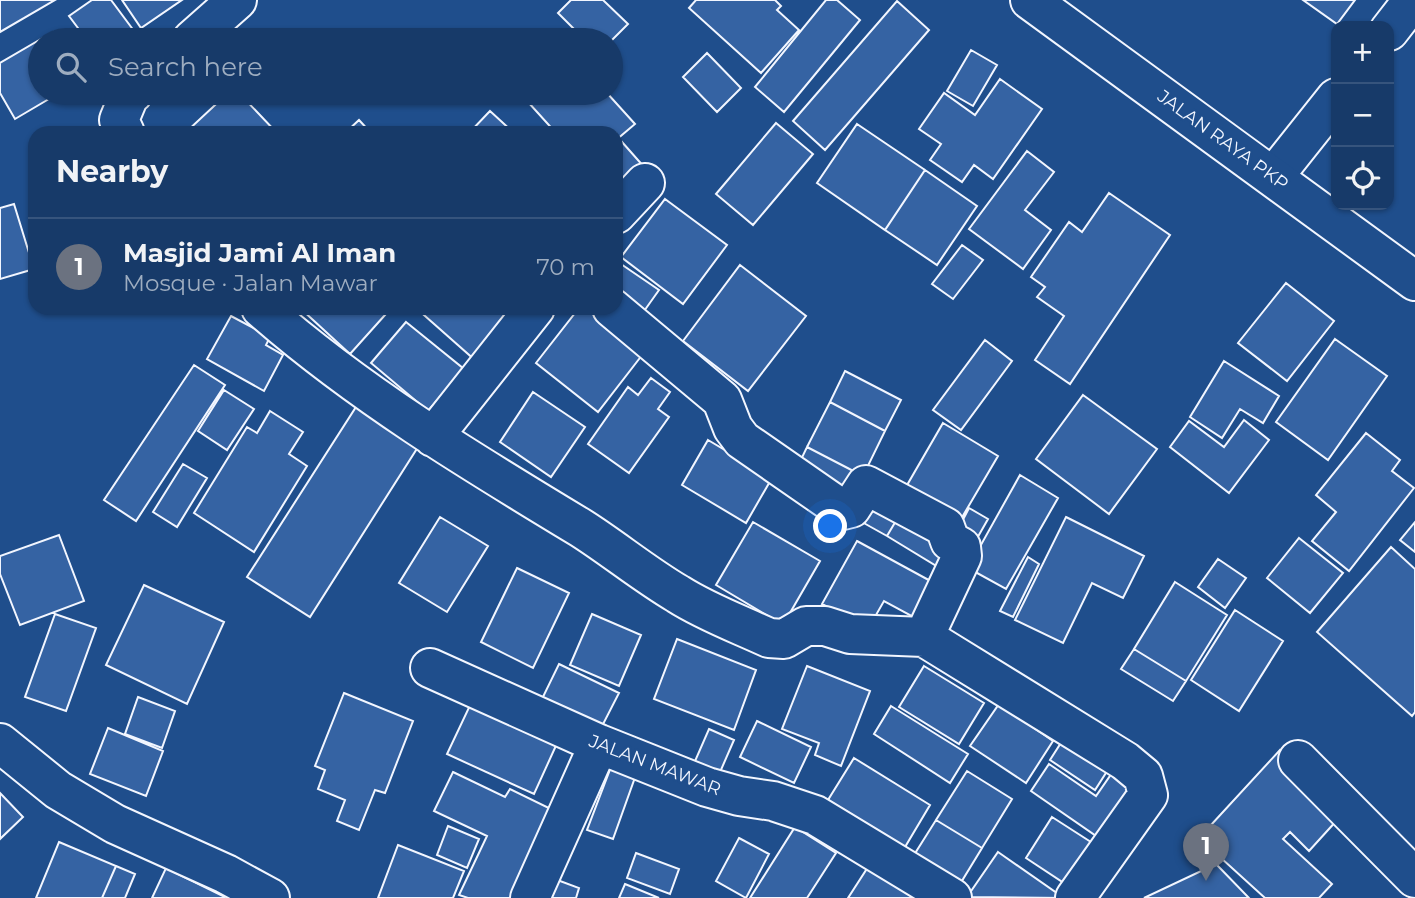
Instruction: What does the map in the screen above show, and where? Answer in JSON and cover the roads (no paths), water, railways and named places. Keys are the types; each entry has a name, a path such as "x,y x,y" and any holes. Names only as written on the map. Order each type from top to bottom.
{"street":[{"path":"206,28 237,0"},
{"name":"JALAN RAYA PKP","path":"1030,0 1415,281"},
{"path":"1394,25 1413,0"},
{"path":"1274,176 1331,104"},
{"path":"122,126 119,121 125,105"},
{"path":"623,207 645,183"},
{"path":"269,315 309,350 368,394 598,539 679,595 769,638 784,639 806,626 825,626 862,635 924,637 1095,741 1143,776 1148,795 1076,898"},
{"path":"433,437 529,315"},
{"path":"620,315 722,400 733,428 742,440 844,510 851,508 866,485 945,527 950,541 961,547 962,556 924,637"},
{"name":"JALAN MAWAR","path":"430,668 599,744 707,787 739,796 773,800 815,815 952,898"},
{"path":"0,743 58,790 115,824 226,874 270,898"},
{"path":"530,898 599,744"},
{"path":"1298,760 1415,878"},
{"path":"1407,898 1415,888"}],"place":[{"name":"Masjid Jami Al Iman","path":"1206,881"}]}
